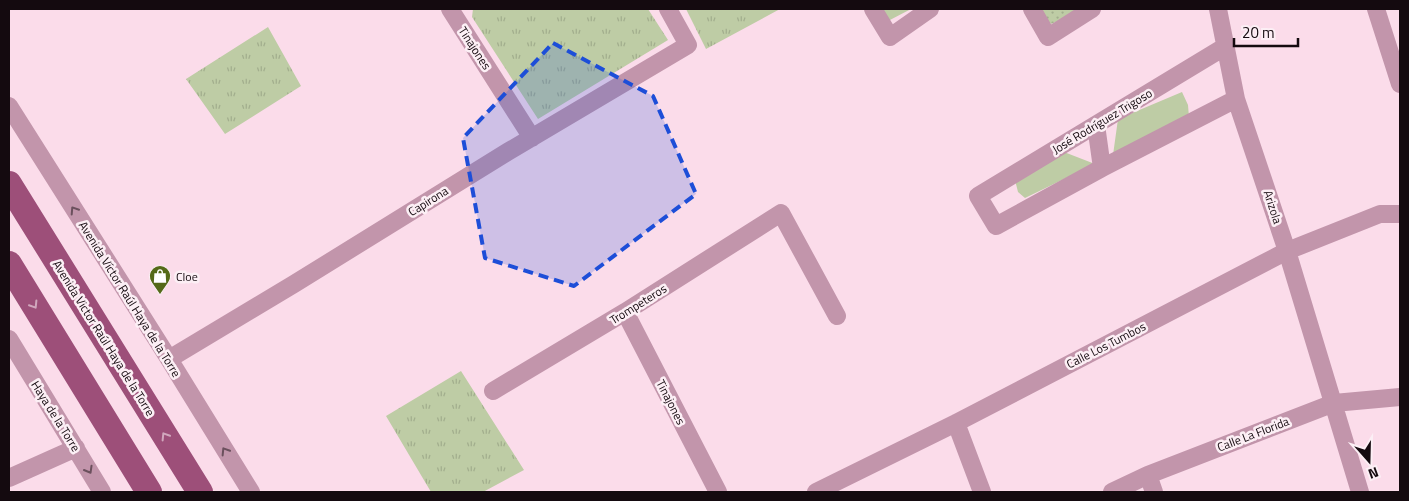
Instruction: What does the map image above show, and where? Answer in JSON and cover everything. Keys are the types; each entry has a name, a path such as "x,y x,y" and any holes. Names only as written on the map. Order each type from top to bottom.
{"main road":[{"name":"Avenida Victor Raúl Haya de la Torre","path":"9,184 200,492"},
{"path":"9,264 149,492"}],"street":[{"name":"Tinajones","path":"450,9 532,138"},
{"name":"Capirona","path":"169,359 688,45 668,9"},
{"path":"873,9 890,37 930,9"},
{"path":"1032,9 1048,37 1092,9"},
{"name":"Arizola","path":"1218,9 1236,99 1287,251 1360,492"},
{"path":"1376,9 1394,44 1400,84"},
{"name":"José Rodríguez Trigoso","path":"1102,168 996,226 978,196 1226,46"},
{"path":"1096,125 1102,168 1236,99"},
{"name":"Avenida Víctor Raúl Haya de la Torre","path":"9,106 251,492"},
{"name":"Trompeteros","path":"493,391 625,312 781,213 837,316"},
{"name":"Calle Los Tumbos","path":"816,492 956,423 1287,251 1380,214 1400,214"},
{"name":"Tinajones","path":"625,312 718,492"},
{"name":"Haya de la Torre","path":"9,339 102,492"},
{"name":"Calle La Florida","path":"1112,492 1148,475 1334,403 1400,397"},
{"path":"956,423 982,492"},
{"path":"9,478 76,448"},
{"path":"1148,475 1154,492"}],"highlighted area":[{"path":"553,43 653,96 696,194 574,286 485,258 463,138"}],"green space":[{"path":"473,9 648,9 668,40 538,119 472,17"},
{"path":"686,9 780,9 706,49"},
{"path":"877,9 911,9 888,21"},
{"path":"1040,9 1086,9 1051,24 1045,19"},
{"path":"268,27 301,86 225,134 186,79"},
{"path":"1182,92 1188,105 1189,117 1113,155 1118,119"},
{"path":"1064,152 1095,164 1025,198 1018,192 1015,180"},
{"path":"461,371 524,470 483,492 431,492 386,416"}],"place":[{"name":"Cloe","path":"160,295"}]}
